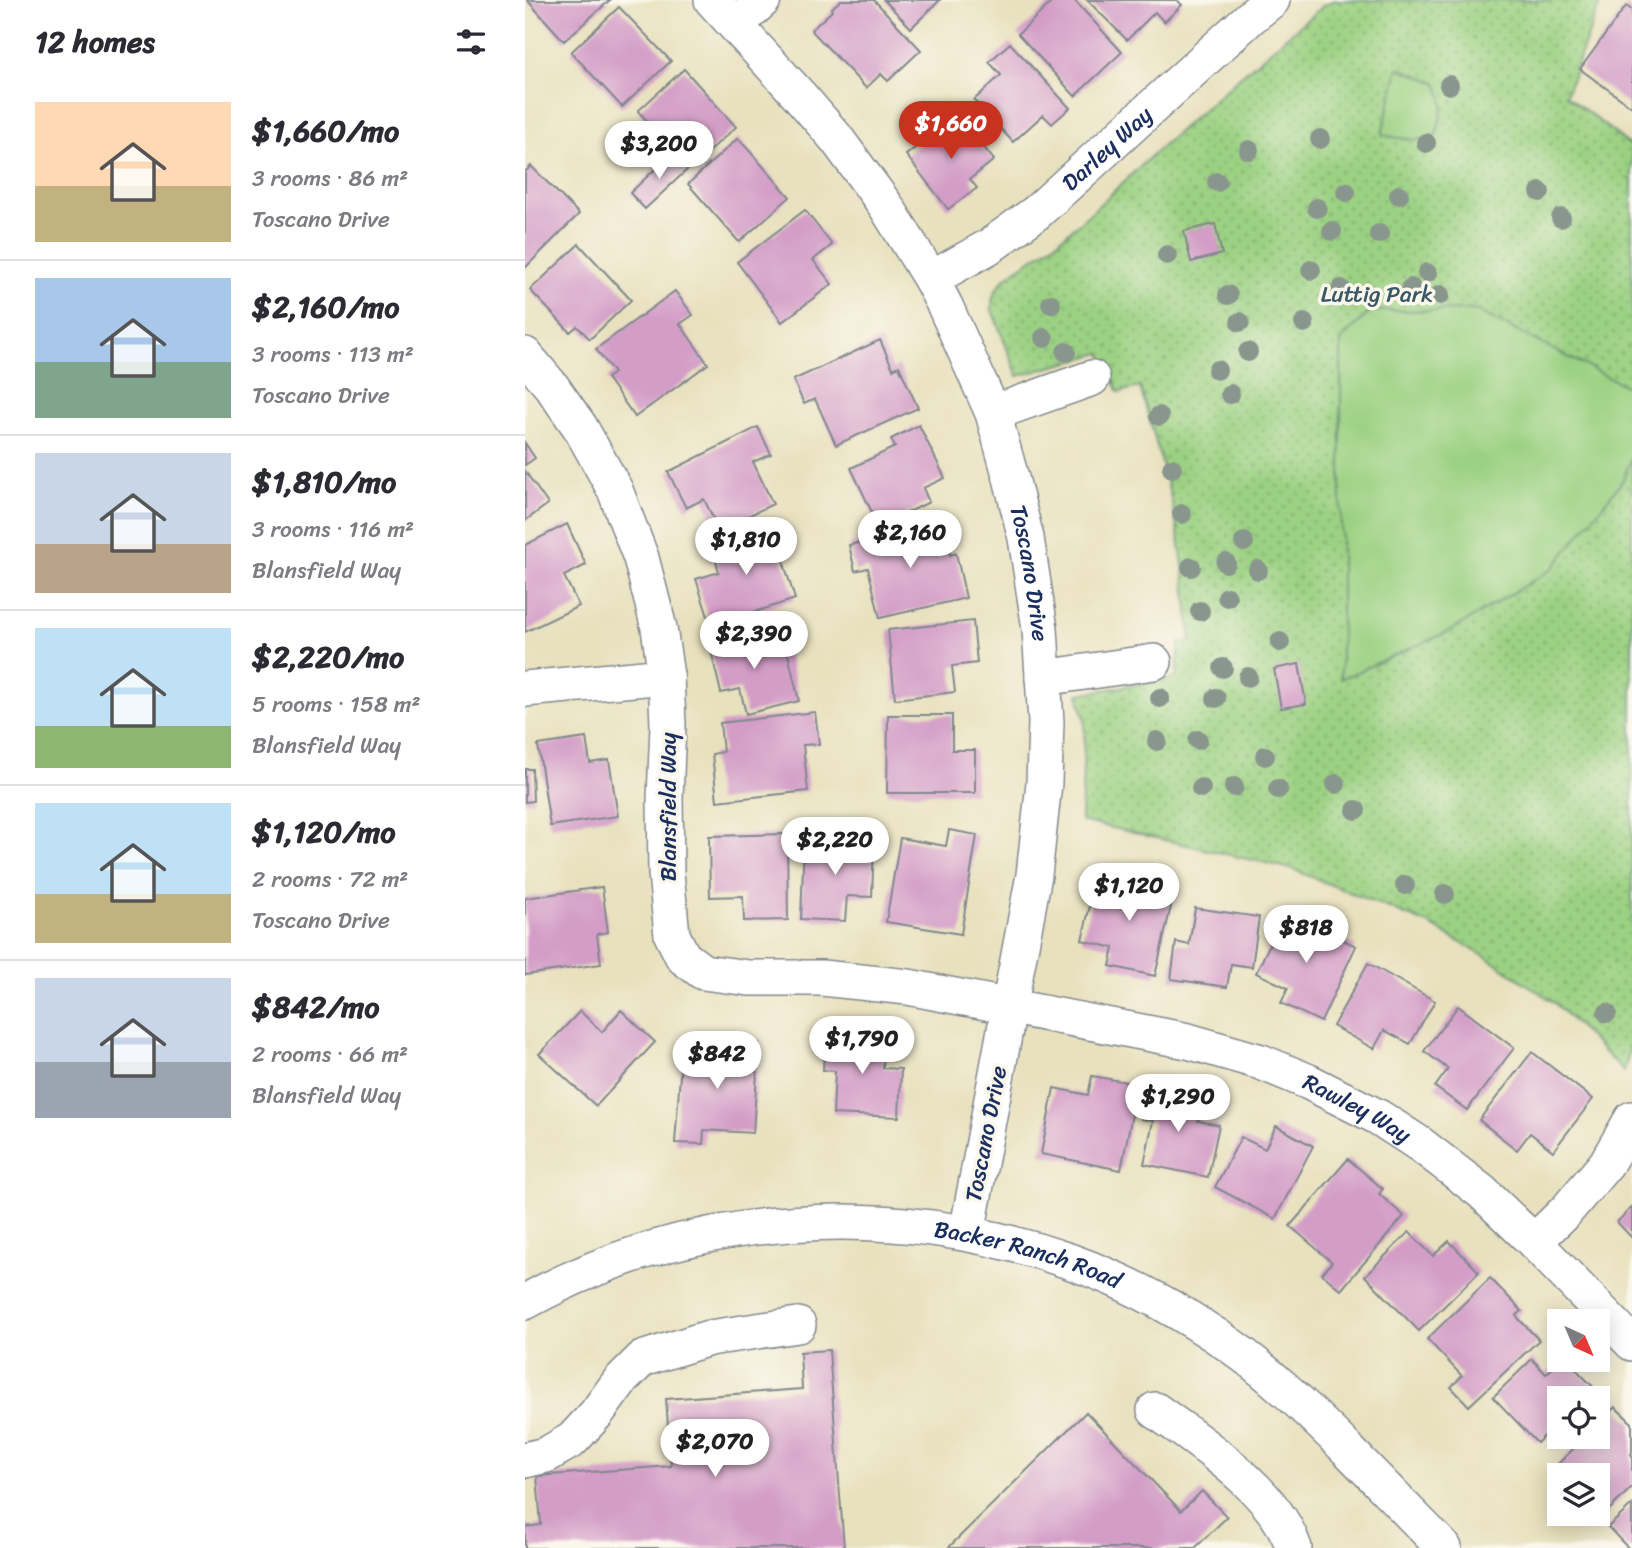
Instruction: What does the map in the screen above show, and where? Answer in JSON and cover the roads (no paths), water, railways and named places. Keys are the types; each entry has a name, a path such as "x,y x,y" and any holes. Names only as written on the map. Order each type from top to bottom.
{"street":[{"name":"Toscano Drive","path":"712,0 836,138 886,206 931,279 993,414 1026,538 1040,629 1046,722 1044,783 1034,875 967,1233"},
{"path":"735,25 763,0"},
{"name":"Darley Way","path":"931,279 990,246 1037,212 1272,0"},
{"name":"Blansfield Way","path":"525,355 580,427 615,490 641,558 659,628 666,676 666,873 672,935 683,957 703,972 749,978 822,978 895,986 1010,1007"},
{"path":"993,414 1092,378"},
{"path":"1043,678 1154,662"},
{"path":"525,689 666,676"},
{"name":"Rawley Way","path":"1010,1007 1188,1041 1262,1062 1378,1116 1482,1192 1632,1343"},
{"path":"1534,1242 1566,1211 1606,1164 1632,1119"},
{"name":"Backer Ranch Road","path":"525,1302 552,1286 626,1256 677,1241 782,1224 835,1221 888,1223 967,1233 1020,1245 1072,1262 1146,1294 1216,1335 1260,1367 1301,1403 1444,1548"},
{"path":"525,1460 546,1455 572,1440 596,1414 619,1381 642,1359 709,1338 798,1325"},
{"path":"1155,1410 1225,1461 1266,1501 1289,1534 1293,1548"}],"park label":[{"name":"Luttig Park","path":"1377,294"}]}
